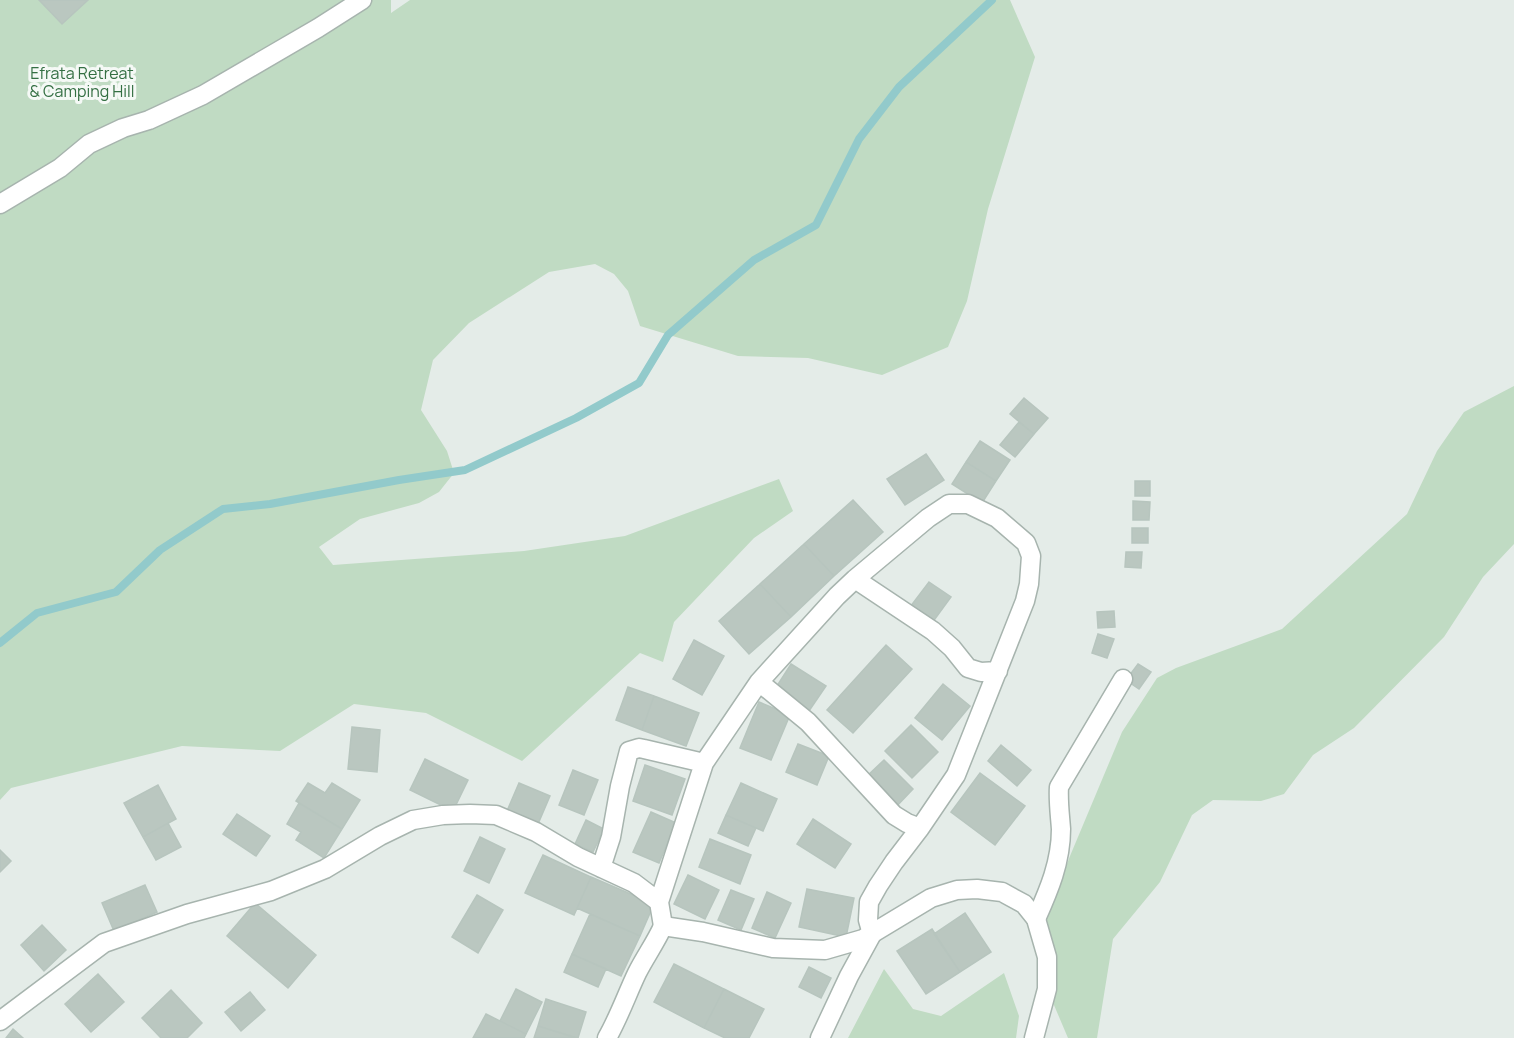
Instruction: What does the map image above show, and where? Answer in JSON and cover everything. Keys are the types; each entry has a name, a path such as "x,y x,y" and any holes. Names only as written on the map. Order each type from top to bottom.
{"street":[{"path":"0,204 60,168 89,144 203,95 362,0"},
{"path":"607,1038 638,970 663,926 659,902 705,763 759,682 855,579 928,518 949,504 968,504 997,518 1026,543 1030,556 1029,584 1025,601 956,775 921,828 894,862 869,902 868,920 872,934 820,1038"},
{"path":"855,579 933,631 952,648 968,668 981,672 998,671"},
{"path":"1036,920 1058,865 1061,830 1059,787 1123,679"},
{"path":"759,682 808,722 894,815 921,828"},
{"path":"601,868 611,837 629,751 639,748 705,763"},
{"path":"0,1022 104,943 187,914 271,891 325,869 380,836 413,820 443,815 496,815 536,832 578,857 634,883 659,902"},
{"path":"663,926 703,932 773,948 825,950 863,939 931,898 957,890 977,889 1002,892 1024,904 1036,920 1047,957 1047,989 1034,1038"}],"green space":[{"name":"Efrata Retreat & Camping Hill","path":"0,0 391,0 391,13 410,0 1010,0 1035,57 988,209 967,301 948,347 882,375 808,358 738,356 640,326 628,291 614,274 595,264 549,272 469,323 433,360 421,410 447,451 454,473 439,492 419,503 360,519 319,547 333,565 524,551 625,536 779,479 793,511 754,538 674,622 663,662 640,653 522,761 426,713 354,704 280,751 182,746 11,788 0,800"},
{"path":"1514,386 1514,544 1483,577 1444,637 1354,728 1313,755 1284,794 1261,801 1213,800 1192,815 1160,882 1113,939 1097,1038 1068,1038 1048,991 1041,933 1070,856 1122,732 1157,678 1176,668 1282,629 1407,514 1437,451 1464,412"},
{"path":"884,969 913,1009 941,1016 1004,973 1019,1016 1016,1038 848,1038"}],"building":[{"path":"39,0 88,0 62,24"},
{"path":"1024,398 1048,418 1034,434 1010,414"},
{"path":"1019,422 1034,434 1015,457 1000,445"},
{"path":"980,441 1010,460 996,481 966,462"},
{"path":"926,454 944,480 905,505 887,479"},
{"path":"966,462 996,481 982,503 952,484"},
{"path":"1135,481 1150,481 1150,496 1135,496"},
{"path":"853,500 883,532 834,576 804,544"},
{"path":"1133,501 1150,502 1149,520 1133,520"},
{"path":"1132,528 1148,528 1148,543 1132,543"},
{"path":"804,544 834,576 791,617 760,584"},
{"path":"1126,552 1142,552 1141,568 1125,567"},
{"path":"929,582 951,597 932,623 910,607"},
{"path":"760,584 791,617 749,654 719,621"},
{"path":"1114,611 1115,627 1098,628 1097,612"},
{"path":"1098,634 1114,639 1107,658 1092,653"},
{"path":"694,640 724,656 702,695 673,679"},
{"path":"886,645 912,669 853,733 827,710"},
{"path":"791,664 826,686 809,711 775,689"},
{"path":"1138,664 1151,672 1139,689 1126,680"},
{"path":"943,684 970,706 942,740 915,718"},
{"path":"628,687 654,696 642,730 616,720"},
{"path":"654,696 699,713 686,746 642,730"},
{"path":"759,702 790,715 771,760 740,748"},
{"path":"911,725 938,752 912,778 885,751"},
{"path":"352,727 380,730 377,772 348,769"},
{"path":"798,744 829,756 817,785 786,772"},
{"path":"1001,745 1031,770 1017,786 988,761"},
{"path":"425,759 468,780 453,811 410,790"},
{"path":"884,760 913,789 895,808 865,778"},
{"path":"645,765 685,779 672,815 633,801"},
{"path":"573,770 598,780 584,815 559,805"},
{"path":"980,773 1025,806 995,845 951,812"},
{"path":"308,783 325,793 332,783 360,800 342,829 296,801"},
{"path":"519,783 550,796 538,824 507,811"},
{"path":"741,783 777,799 763,831 726,815"},
{"path":"158,785 176,819 143,837 124,803"},
{"path":"299,803 342,829 324,858 296,840 301,832 287,824"},
{"path":"651,812 676,823 659,863 633,852"},
{"path":"237,814 270,836 256,856 223,834"},
{"path":"726,815 756,828 748,846 718,833"},
{"path":"813,819 851,844 835,868 797,844"},
{"path":"586,820 604,829 593,852 575,844"},
{"path":"168,823 181,847 156,860 143,837"},
{"path":"480,837 505,849 489,883 464,871"},
{"path":"710,839 751,855 740,884 699,867"},
{"path":"0,850 11,861 0,872"},
{"path":"543,855 591,877 574,915 525,893"},
{"path":"688,875 719,890 705,919 674,904"},
{"path":"591,877 654,904 640,936 577,908"},
{"path":"145,885 157,912 114,931 102,903"},
{"path":"807,889 854,898 846,937 799,927"},
{"path":"731,890 754,899 741,930 718,920"},
{"path":"767,892 791,903 775,938 752,928"},
{"path":"477,895 503,910 478,953 452,937"},
{"path":"255,903 316,955 288,988 227,936"},
{"path":"965,913 991,952 960,972 934,934"},
{"path":"590,914 640,936 621,976 572,954"},
{"path":"42,925 66,950 44,971 21,945"},
{"path":"932,929 960,972 926,994 897,951"},
{"path":"572,954 606,969 598,987 564,972"},
{"path":"674,964 724,989 704,1028 654,1002"},
{"path":"809,967 831,978 821,998 799,987"},
{"path":"98,974 124,1002 91,1032 65,1004"},
{"path":"516,989 542,1002 526,1034 500,1021"},
{"path":"724,989 764,1009 749,1038 725,1038 704,1028"},
{"path":"171,990 202,1023 187,1038 161,1038 142,1018"},
{"path":"250,992 265,1010 241,1031 225,1012"},
{"path":"546,999 586,1012 578,1038 538,1026"},
{"path":"486,1014 526,1034 524,1038 473,1038"},
{"path":"538,1026 576,1038 534,1038"},
{"path":"13,1029 23,1038 6,1038"}],"waterway":[{"path":"0,643 37,613 116,592 160,550 223,509 270,504 465,470 576,418 639,383 668,335 754,260 816,225 859,139 899,87 992,0"}]}
